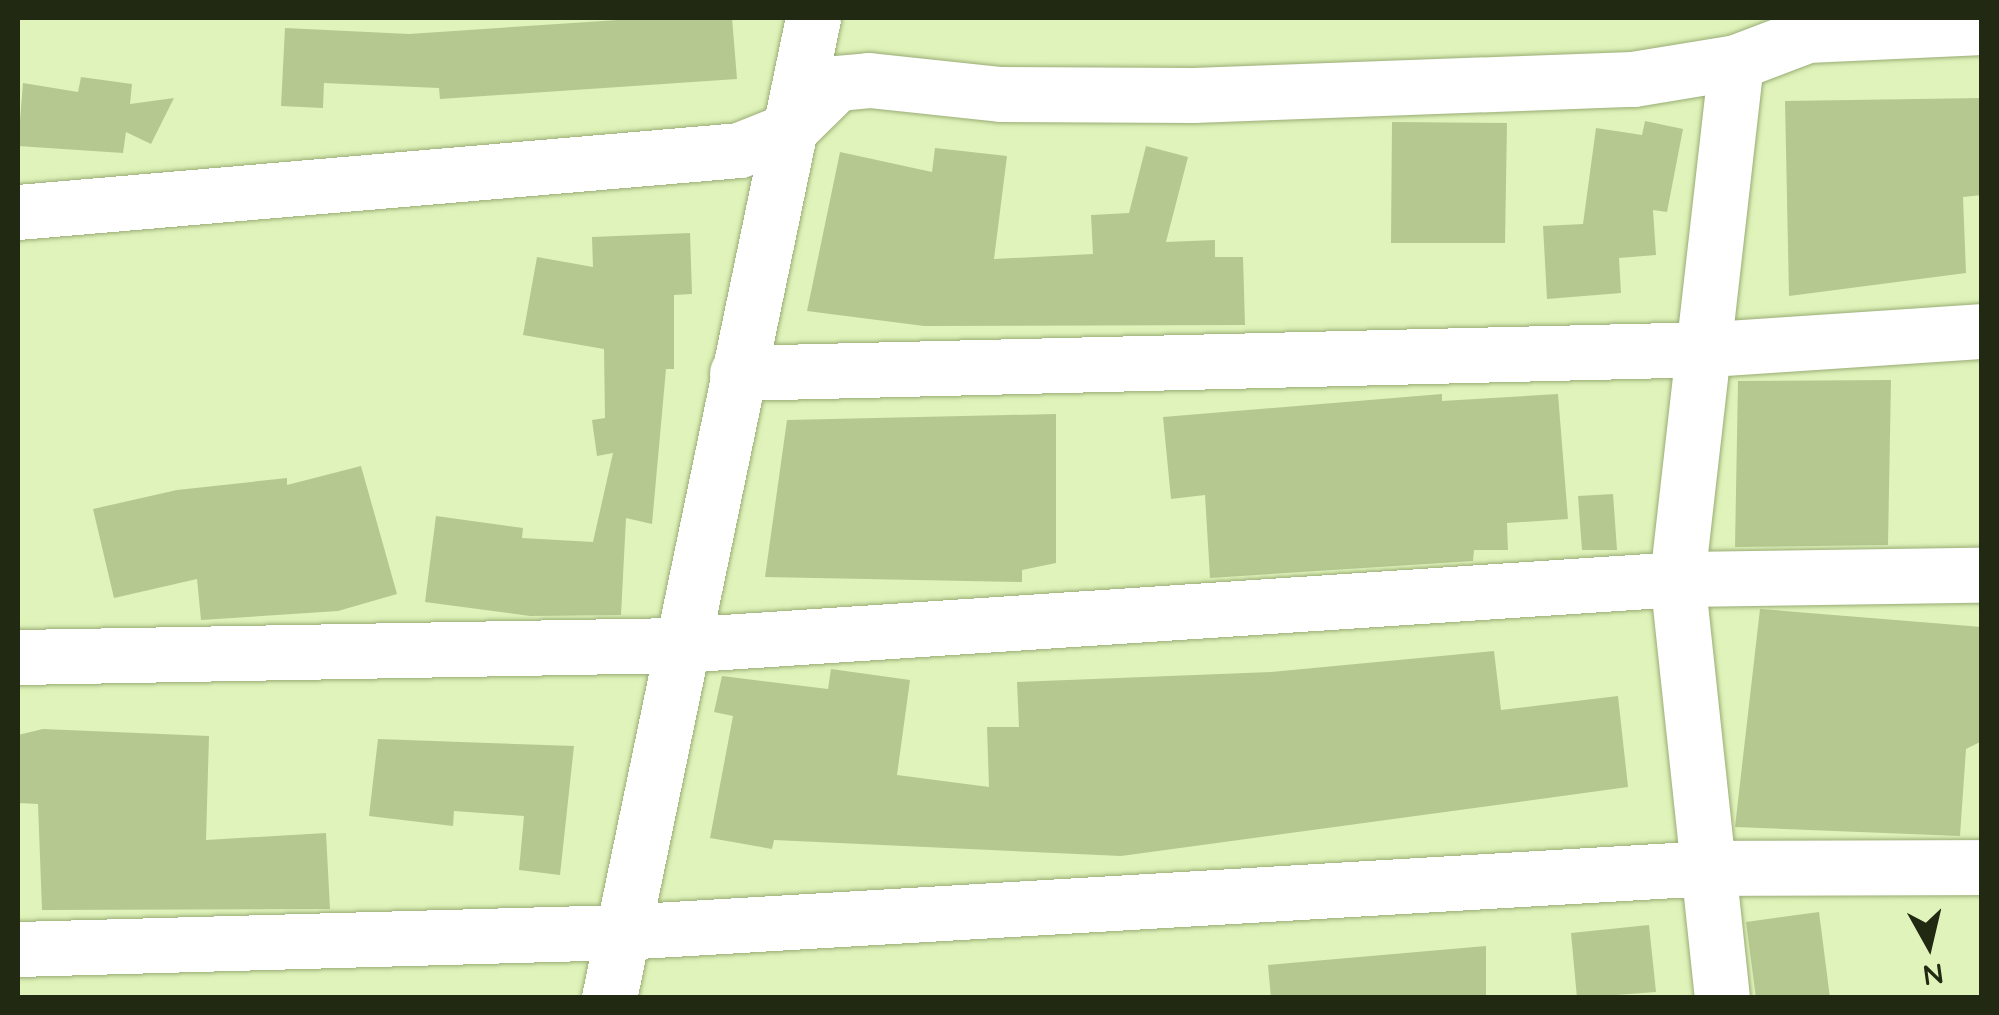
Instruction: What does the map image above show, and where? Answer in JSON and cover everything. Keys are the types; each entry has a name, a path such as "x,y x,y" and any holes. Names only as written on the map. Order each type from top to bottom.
{"street":[{"path":"610,998 680,645 813,18"},
{"path":"18,212 680,159 789,130 818,94 868,80 1000,94 1193,95 1632,79 1736,62 1808,26 1982,27"},
{"path":"1722,998 1677,579 1710,349 1736,62"},
{"path":"737,373 1710,349 1982,330"},
{"path":"18,658 680,645 1677,579 1982,575"},
{"path":"18,949 621,932 1708,868 1982,867"}],"building":[{"path":"648,18 732,18 737,79 440,99 439,88 324,83 323,108 281,106 285,28 409,34"},
{"path":"81,77 132,84 130,104 174,98 151,144 126,132 123,153 18,146 23,83 78,92"},
{"path":"1982,98 1982,195 1963,197 1966,273 1789,296 1785,101"},
{"path":"1645,121 1683,129 1667,212 1653,210 1656,255 1619,258 1621,293 1547,299 1543,226 1583,224 1596,128 1642,135"},
{"path":"1392,122 1507,123 1505,243 1391,243"},
{"path":"1146,146 1188,157 1166,242 1215,240 1215,257 1243,257 1245,325 924,326 807,311 840,152 932,172 935,148 1007,156 994,259 1093,254 1091,215 1129,213"},
{"path":"690,233 692,294 674,295 674,369 666,369 652,524 626,518 621,615 530,616 425,602 436,516 523,528 522,538 593,542 613,453 597,456 592,420 605,418 604,349 523,335 537,257 593,267 592,237"},
{"path":"1891,380 1888,545 1735,547 1738,381"},
{"path":"1442,394 1442,401 1558,394 1568,519 1507,523 1508,550 1474,550 1473,561 1210,578 1205,495 1171,499 1163,417"},
{"path":"1056,414 1056,563 1022,570 1022,582 765,577 787,420"},
{"path":"361,466 397,594 338,611 201,620 197,579 114,598 93,509 177,490 287,478 287,485"},
{"path":"1613,494 1617,550 1582,550 1578,496"},
{"path":"1760,609 1982,627 1982,741 1966,749 1960,836 1735,827"},
{"path":"1494,651 1501,710 1618,696 1628,787 1121,856 774,840 772,849 710,838 733,716 714,712 722,676 828,689 831,669 910,680 897,775 989,787 987,727 1019,727 1017,682 1271,672"},
{"path":"43,729 209,736 206,840 326,833 330,909 42,910 38,804 18,803 18,735"},
{"path":"378,739 574,746 560,875 519,870 524,816 454,811 453,826 369,816"},
{"path":"1819,912 1830,998 1756,998 1746,922"},
{"path":"1649,925 1656,992 1577,998 1571,933"},
{"path":"1486,946 1486,998 1271,998 1268,965"}]}
